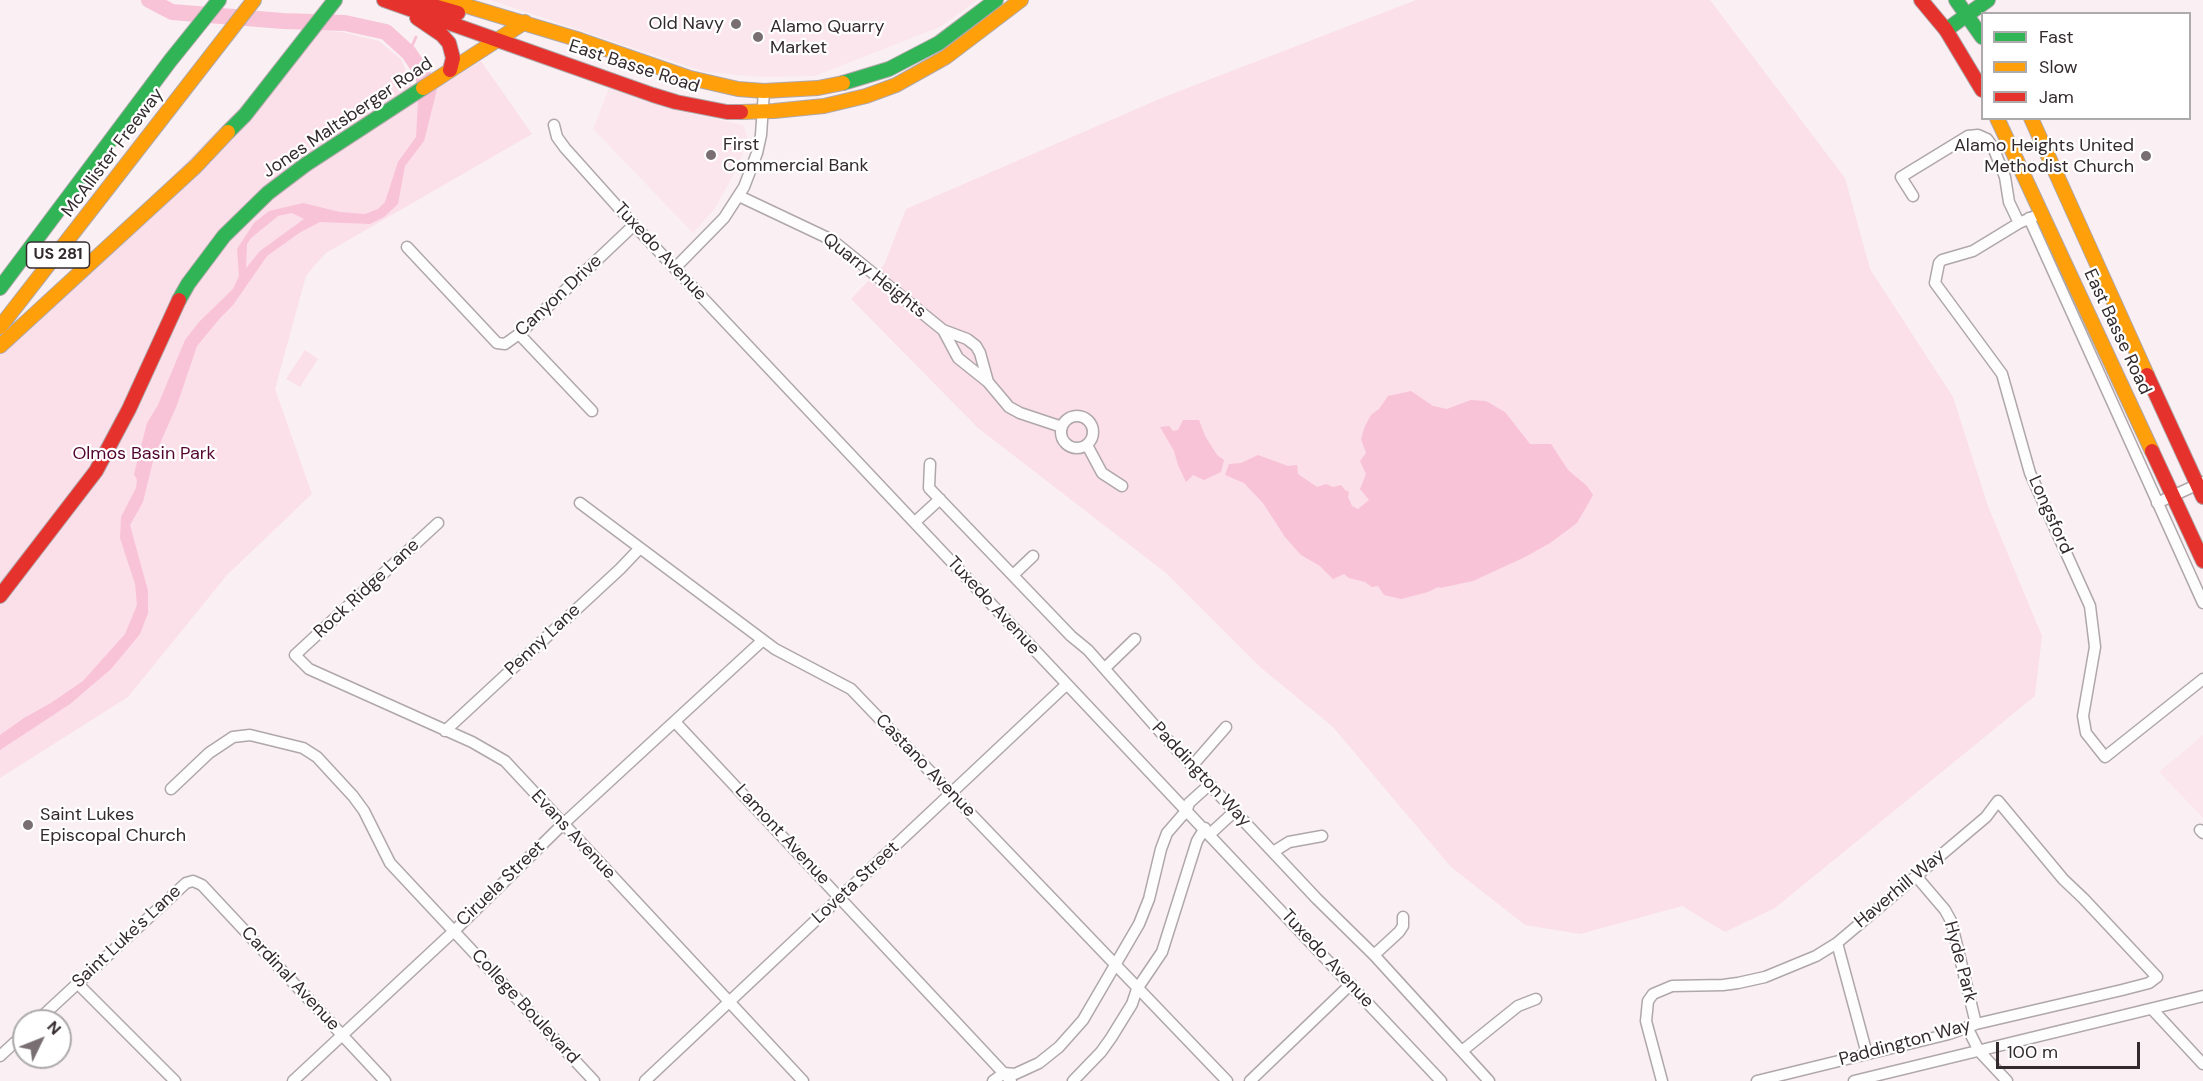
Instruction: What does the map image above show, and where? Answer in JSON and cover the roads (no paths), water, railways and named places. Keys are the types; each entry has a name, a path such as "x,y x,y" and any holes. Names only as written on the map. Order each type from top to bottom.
{"main road":[{"path":"192,33 208,0"},
{"name":"McAllister Freeway","path":"0,288 219,0"},
{"name":"McAllister Freeway","path":"0,327 254,0"},
{"path":"413,0 508,26 525,22"},
{"name":"East Basse Road","path":"447,0 525,22 690,78 738,89 764,91 818,88 870,76 922,53 996,0"},
{"name":"East Basse Road","path":"387,1 676,102 727,112 824,106 866,96 914,76 946,57 1021,0"},
{"path":"1921,0 1946,30 1981,87"},
{"path":"1935,15 1956,0 1981,34"},
{"path":"1946,30 1988,0"},
{"path":"387,1 442,35 453,51 449,72"},
{"path":"0,346 196,166 245,115 332,4"},
{"path":"969,21 979,33"},
{"name":"Jones Maltsberger Road","path":"0,596 96,471 129,409 174,309 212,250 247,212 305,165 525,22"},
{"name":"East Basse Road","path":"1998,120 2030,218 2173,495 2203,561"},
{"name":"East Basse Road","path":"2032,120 2201,488"}],"street":[{"path":"675,268 717,226 739,196 757,153 761,135 764,91"},
{"name":"Tuxedo Avenue","path":"554,125 557,137 565,148 634,225 1441,1081"},
{"path":"1913,196 1901,177 1968,136 1978,135 1987,139 1993,147 2005,177 2009,202 2030,218 2203,603"},
{"name":"Quarry Heights","path":"739,196 832,240 943,330 967,339 976,346 980,353 988,382"},
{"name":"Longsford","path":"2030,218 1973,251 1942,260 1939,263 1935,283 2002,374 2030,473 2090,606 2096,647 2083,716 2086,733 2104,757 2203,680"},
{"name":"Canyon Drive","path":"407,247 497,343 505,344 519,334 634,225"},
{"name":"Quarry Heights","path":"943,330 958,358 988,382 999,397 1014,410 1062,427"},
{"path":"519,334 592,411"},
{"path":"1073,417 1084,418 1088,420 1093,429 1093,435 1087,445 1079,448 1068,446 1062,437 1062,427 1073,417"},
{"path":"1087,445 1102,473 1122,486"},
{"name":"Paddington Way","path":"930,464 929,488 1105,668 1163,735 1317,899 1374,955 1489,1081"},
{"path":"2157,503 2173,495 2201,488"},
{"path":"915,522 940,499"},
{"name":"Castano Avenue","path":"580,503 775,649 851,689 1227,1081"},
{"name":"Rock Ridge Lane","path":"295,655 438,523"},
{"name":"Penny Lane","path":"445,730 640,548"},
{"path":"1013,575 1033,556"},
{"path":"1105,668 1135,639"},
{"name":"Ciruela Street","path":"294,1081 454,931 562,825 763,640"},
{"name":"Evans Avenue","path":"295,655 309,669 472,742 505,761 562,825 803,1081"},
{"name":"Loveta Street","path":"645,1081 1066,685"},
{"name":"Lamont Avenue","path":"675,722 1008,1077"},
{"path":"1192,766 1226,727"},
{"name":"College Boulevard","path":"171,789 209,753 233,737 250,735 303,748 318,758 364,811 390,863 594,1081"},
{"path":"993,1081 1039,1063 1059,1047 1083,1020 1139,924 1149,899 1167,832 1187,810 1189,803 1209,784"},
{"name":"Haverhill Way","path":"1662,1081 1646,1021 1648,1001 1653,994 1666,987 1723,985 1765,977 1791,968 1837,943 1986,817 1998,801 2063,879 2084,898 2157,977"},
{"path":"1072,1081 1101,1052 1111,1038 1132,1004 1137,989 1162,952 1197,841 1235,811"},
{"path":"1273,852 1289,842 1322,836"},
{"name":"Hyde Park","path":"1916,876 1945,910 1951,921 1971,1025 1979,1051 2007,1081"},
{"name":"Saint Luke's Lane","path":"50,1009 186,883 193,881"},
{"name":"Cardinal Avenue","path":"193,881 202,885 385,1081"},
{"path":"1374,955 1399,932 1403,926 1403,917"},
{"path":"1837,943 1867,1054"},
{"name":"Paddington Way","path":"1757,1081 1949,1034 1971,1025 2149,983 2157,977"},
{"path":"77,983 175,1081"},
{"path":"1250,1081 1351,984"},
{"path":"1854,1081 2203,996"},
{"path":"1462,1052 1518,1006 1536,999"},
{"path":"2152,1009 2203,1064"},
{"path":"0,1056 12,1045"}],"waterway":[{"path":"149,0 172,12 283,21 345,23 386,32 409,53 423,74 426,99"},
{"path":"409,53 416,37"}],"place":[{"name":"Old Navy","path":"736,24"},
{"name":"Alamo Quarry Market","path":"758,37"},
{"name":"First Commercial Bank","path":"711,155"},
{"name":"Alamo Heights United Methodist Church","path":"2146,156"},
{"name":"Saint Lukes Episcopal Church","path":"28,825"}],"park label":[{"name":"Olmos Basin Park","path":"144,454"}]}
